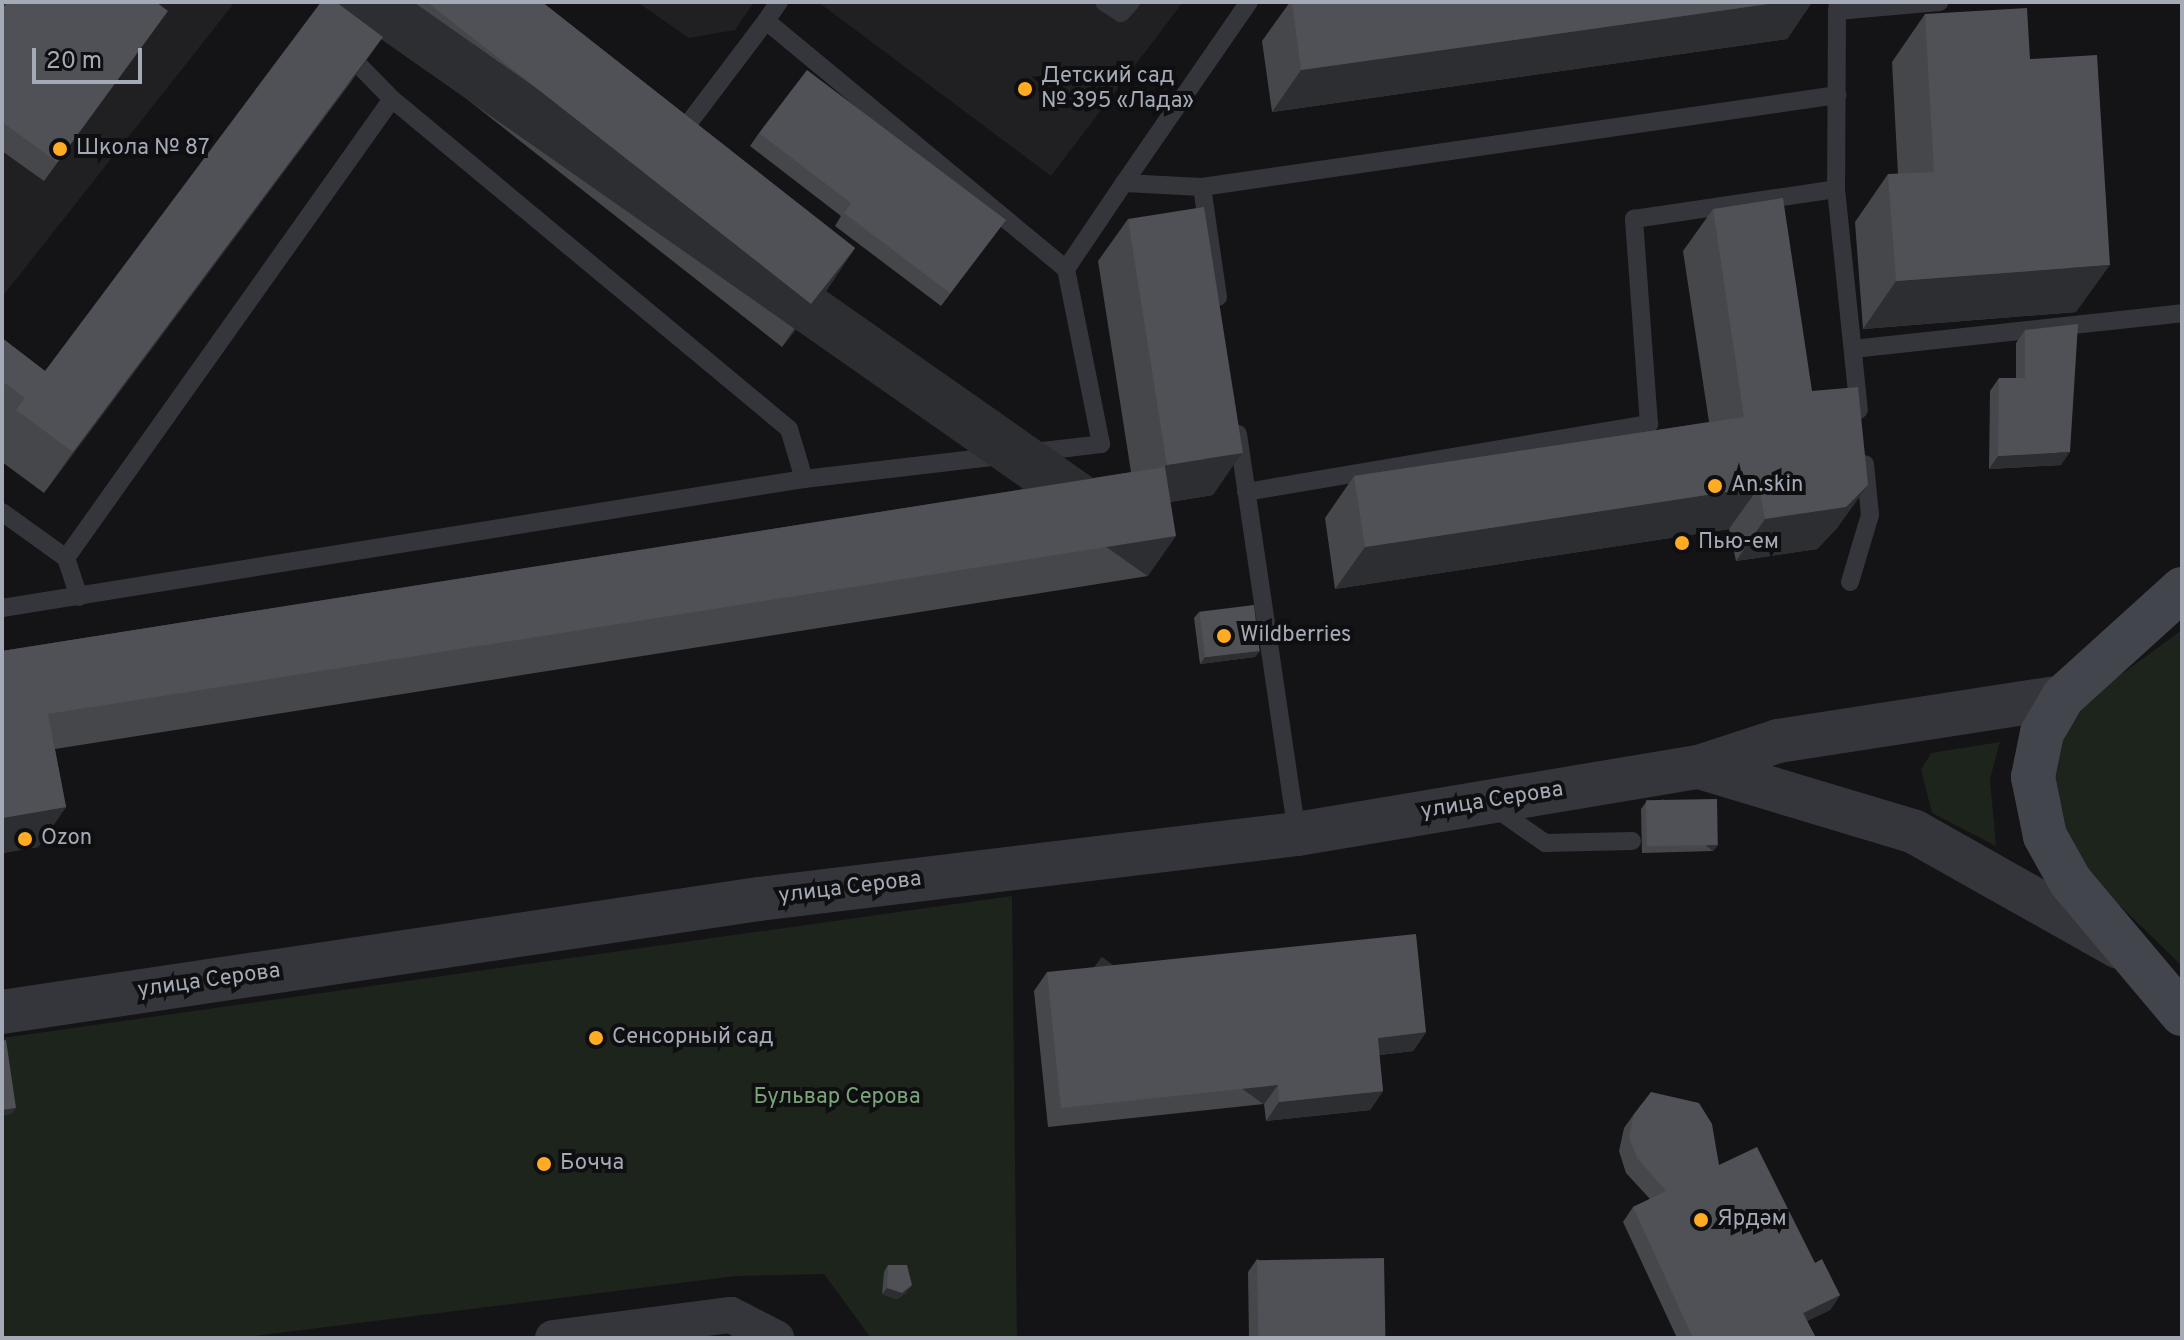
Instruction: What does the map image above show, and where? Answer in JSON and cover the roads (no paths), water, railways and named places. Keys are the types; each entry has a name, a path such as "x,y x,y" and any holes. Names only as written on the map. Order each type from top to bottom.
{"main road":[{"path":"2177,588 2063,697 2042,733 2033,777 2045,836 2131,958 2182,1014"},
{"path":"2131,958 2182,990"}],"street":[{"name":"улица Серова","path":"2,1012 759,899 1297,834 1699,767 1778,741 2063,697"},
{"name":"улица Серова","path":"1699,767 1913,831 2131,958"},
{"path":"553,1338 731,1315 770,1336"}],"lane":[{"path":"382,2 345,51 392,99 789,429 804,479"},
{"path":"661,110 685,128 779,2"},
{"path":"1104,2 1121,13 1131,2"},
{"path":"1066,269 1249,2"},
{"path":"1850,582 1870,515 1836,189 1837,7 1940,2"},
{"path":"2,608 804,479 1101,444 1066,269 766,21"},
{"path":"1124,183 1202,187 1837,95"},
{"path":"66,558 392,99"},
{"path":"1202,187 1222,324"},
{"path":"1246,492 1649,424 1634,219 1836,189"},
{"path":"1853,349 2182,313"},
{"path":"1235,416 1297,834"},
{"path":"2,512 66,558 79,597"},
{"path":"1486,802 1545,843 1632,841"}],"place":[{"name":"Детский сад № 395 «Лада»","path":"1025,89"},
{"name":"Школа № 87","path":"60,149"},
{"name":"An.skin","path":"1715,486"},
{"name":"Пью-ем","path":"1682,543"},
{"name":"Wildberries","path":"1224,636"},
{"name":"Ozon","path":"25,839"},
{"name":"Сенсорный сад","path":"596,1038"},
{"name":"Бочча","path":"544,1164"},
{"name":"Ярдәм","path":"1701,1220"}],"park label":[{"name":"Бульвар Серова","path":"837,1098"}]}
